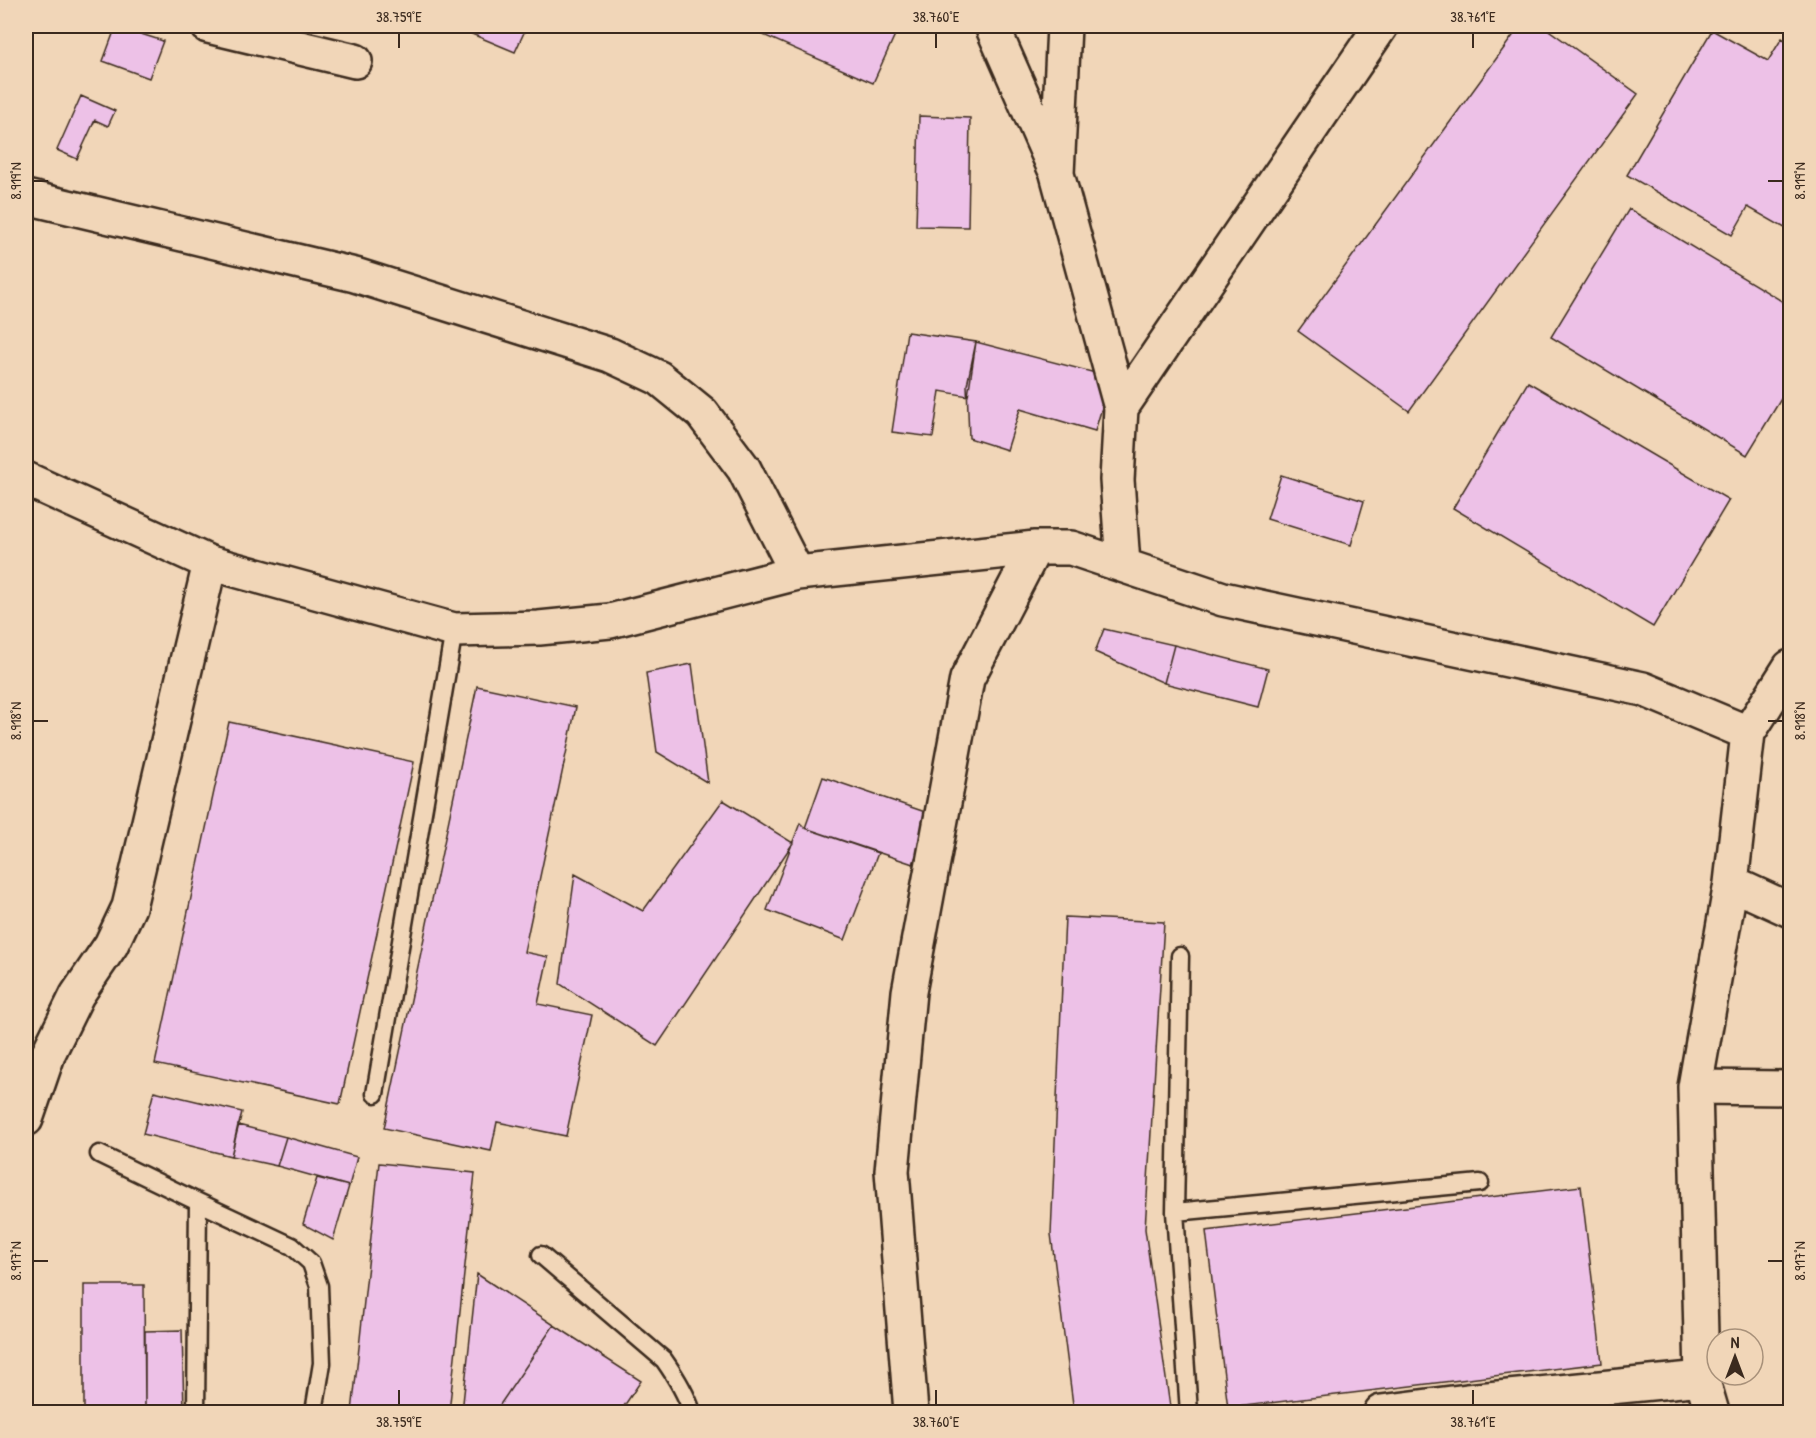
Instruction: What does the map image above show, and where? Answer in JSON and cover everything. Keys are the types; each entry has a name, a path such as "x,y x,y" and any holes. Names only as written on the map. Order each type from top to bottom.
{"street":[{"path":"208,26 355,61"},
{"path":"992,26 1057,174 1121,408 1117,480 1123,564"},
{"path":"1057,174 1064,26"},
{"path":"1121,408 1381,26"},
{"path":"26,197 355,275 610,355 659,378 702,413 744,469 797,573"},
{"path":"28,485 210,562 454,630 538,628 610,621 797,573 1035,549 1071,548 1223,599 1643,689 1748,733"},
{"path":"911,1413 892,1171 909,992 967,679 1035,549"},
{"path":"26,1119 49,1052 77,995 111,945 129,907 210,562"},
{"path":"1712,1413 1702,1378 1695,1088 1731,883 1748,733 1791,667"},
{"path":"1731,883 1791,910"},
{"path":"1695,1088 1791,1088"},
{"path":"1381,1413 1468,1407 1702,1378"}],"lane":[{"path":"375,1094 454,630"},
{"path":"1180,956 1175,1212 1189,1413"},
{"path":"99,1154 291,1246 311,1263 319,1286 322,1363 314,1413"},
{"path":"1175,1212 1480,1183"},
{"path":"196,1413 198,1202"},
{"path":"541,1255 664,1360 687,1396 692,1413"}],"building":[{"path":"116,26 163,41 149,78 103,61"},
{"path":"476,26 527,26 515,52 472,34"},
{"path":"765,26 899,26 873,83 761,34"},
{"path":"1520,26 1543,26 1638,94 1409,411 1298,331"},
{"path":"1712,30 1768,61 1782,38 1790,43 1790,231 1748,207 1732,235 1627,175"},
{"path":"81,96 115,111 108,126 95,120 77,159 57,150"},
{"path":"919,116 970,118 968,227 916,226"},
{"path":"1629,209 1790,306 1790,384 1747,455 1551,337"},
{"path":"907,332 976,342 968,396 940,391 933,437 892,432"},
{"path":"976,342 1111,377 1095,431 1020,409 1007,450 969,438 967,385"},
{"path":"1528,382 1729,500 1653,627 1453,508"},
{"path":"1281,475 1364,501 1351,545 1267,519"},
{"path":"1104,629 1174,645 1164,683 1095,652"},
{"path":"1174,645 1268,669 1258,707 1164,683"},
{"path":"692,664 708,783 657,752 646,673"},
{"path":"477,686 576,707 524,952 548,957 538,1004 592,1015 566,1136 497,1122 491,1151 384,1128"},
{"path":"229,722 414,762 340,1104 155,1064"},
{"path":"823,777 931,814 913,864 805,828"},
{"path":"723,800 793,843 657,1046 560,984 575,874 643,911"},
{"path":"800,823 805,828 878,853 845,940 767,910"},
{"path":"1065,917 1164,922 1145,1229 1170,1407 1134,1412 1074,1412 1051,1234"},
{"path":"154,1091 242,1112 231,1156 143,1134"},
{"path":"238,1125 286,1137 277,1166 231,1156"},
{"path":"286,1137 357,1157 349,1186 277,1166"},
{"path":"379,1163 475,1173 449,1412 352,1412"},
{"path":"317,1178 349,1186 333,1240 303,1224"},
{"path":"1581,1186 1602,1363 1228,1408 1206,1231"},
{"path":"477,1274 554,1325 495,1412 462,1412"},
{"path":"84,1285 144,1285 145,1412 84,1412"},
{"path":"554,1325 641,1381 620,1412 495,1412"},
{"path":"182,1330 184,1412 145,1412 145,1331"}]}
